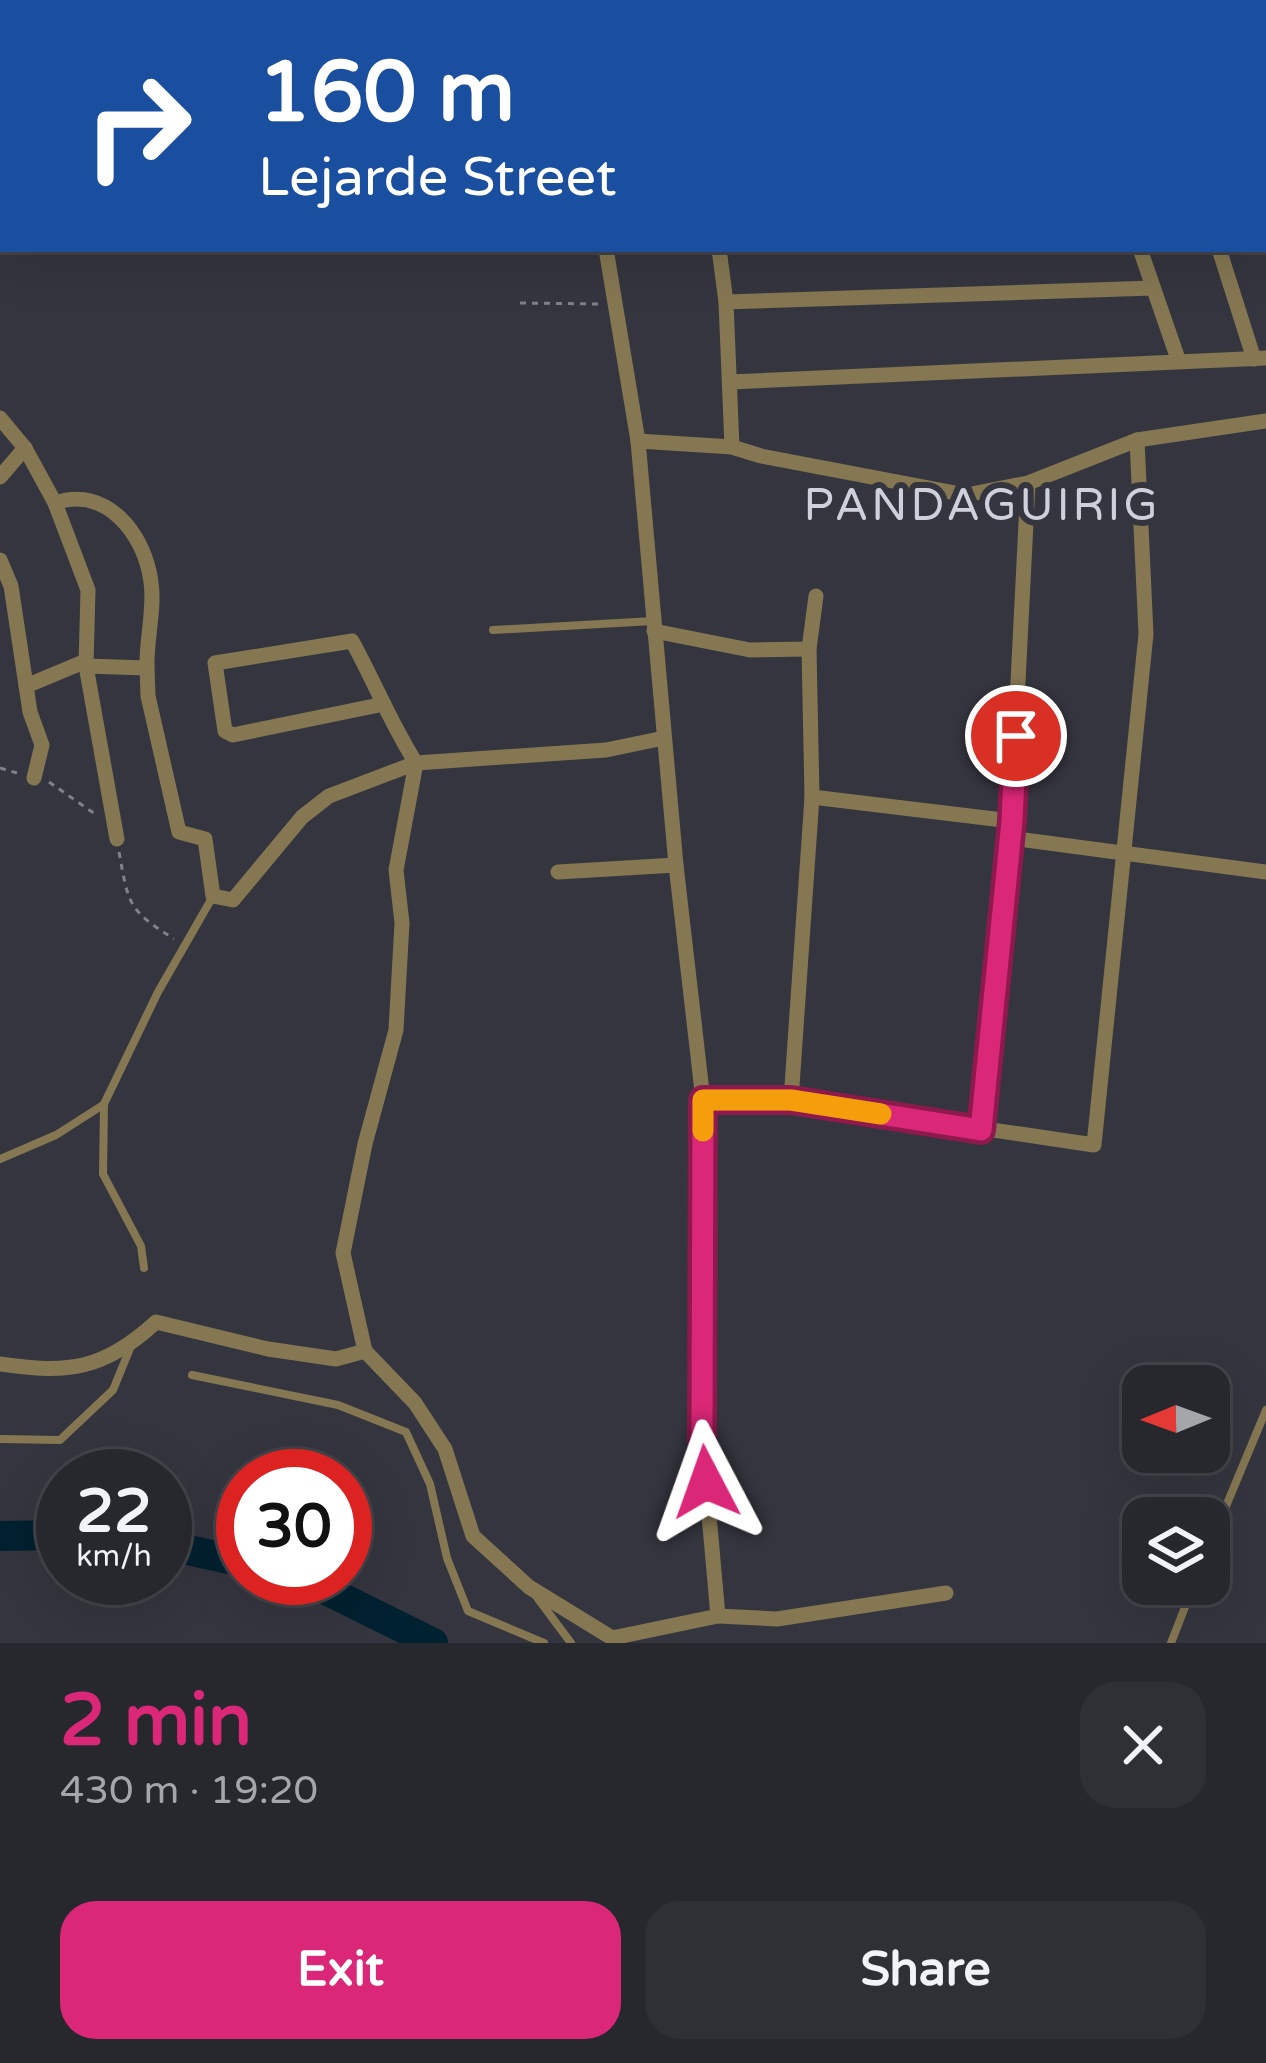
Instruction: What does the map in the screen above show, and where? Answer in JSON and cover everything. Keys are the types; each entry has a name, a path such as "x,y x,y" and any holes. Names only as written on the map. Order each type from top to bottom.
{"street":[{"path":"606,252 638,441 676,865 703,1100 702,1437 718,1616"},
{"path":"718,252 726,302 732,447"},
{"path":"1141,252 1178,359"},
{"path":"730,382 1260,359 1220,252"},
{"path":"726,302 1153,288"},
{"path":"0,418 25,448 56,502 88,590 86,664 117,839"},
{"path":"638,441 732,447 966,495 1028,483 1137,440 1266,422"},
{"path":"703,1100 791,1100 1094,1144 1146,634 1137,440"},
{"path":"0,477 25,448"},
{"path":"981,1130 1011,830 1028,483"},
{"path":"56,502 74,496 114,509 139,541 152,582 148,696 179,832 205,839 213,896 233,900 302,818 329,796 416,763 606,750 664,738"},
{"path":"0,560 11,586 26,686 42,745 34,778"},
{"path":"791,1100 812,797 809,649 816,596"},
{"path":"653,626 749,650 809,649"},
{"path":"383,704 232,735 225,731 214,663 352,640 416,763 396,870 402,923 396,1030 365,1144 344,1253 365,1351 415,1402 445,1449 473,1536 529,1586 612,1638 718,1616 777,1618 946,1593"},
{"path":"26,686 86,664 147,668"},
{"path":"812,797 1126,854 1266,872"},
{"path":"558,872 676,865"},
{"path":"0,1364 52,1372 101,1360 131,1345 156,1322 336,1359 365,1351"}],"lane":[{"path":"493,630 653,626"},
{"path":"144,1268 141,1246 103,1174 104,1104 158,992 213,896"},
{"path":"0,1160 56,1136 104,1104"},
{"path":"0,1439 60,1440 113,1390 131,1345"},
{"path":"192,1375 338,1405 406,1432 430,1484 447,1558 468,1611 544,1643"},
{"path":"1230,1497 1266,1410"},
{"path":"529,1586 571,1643"},
{"path":"1171,1643 1186,1605"}],"path":[{"path":"520,303 615,304"},
{"path":"0,768 47,781 98,817"},
{"path":"117,839 136,914 185,947"}],"waterway":[{"path":"0,1536 36,1535"},
{"path":"192,1551 216,1556"},
{"path":"356,1605 433,1643"}],"slow traffic":[{"path":"703,1131 703,1100 791,1100 881,1114"}],"district":[{"name":"PANDAGUIRIG","path":"982,504"}],"route":[{"path":"706,1482 702,1437 703,1100 791,1100 981,1130 1016,736"}]}
